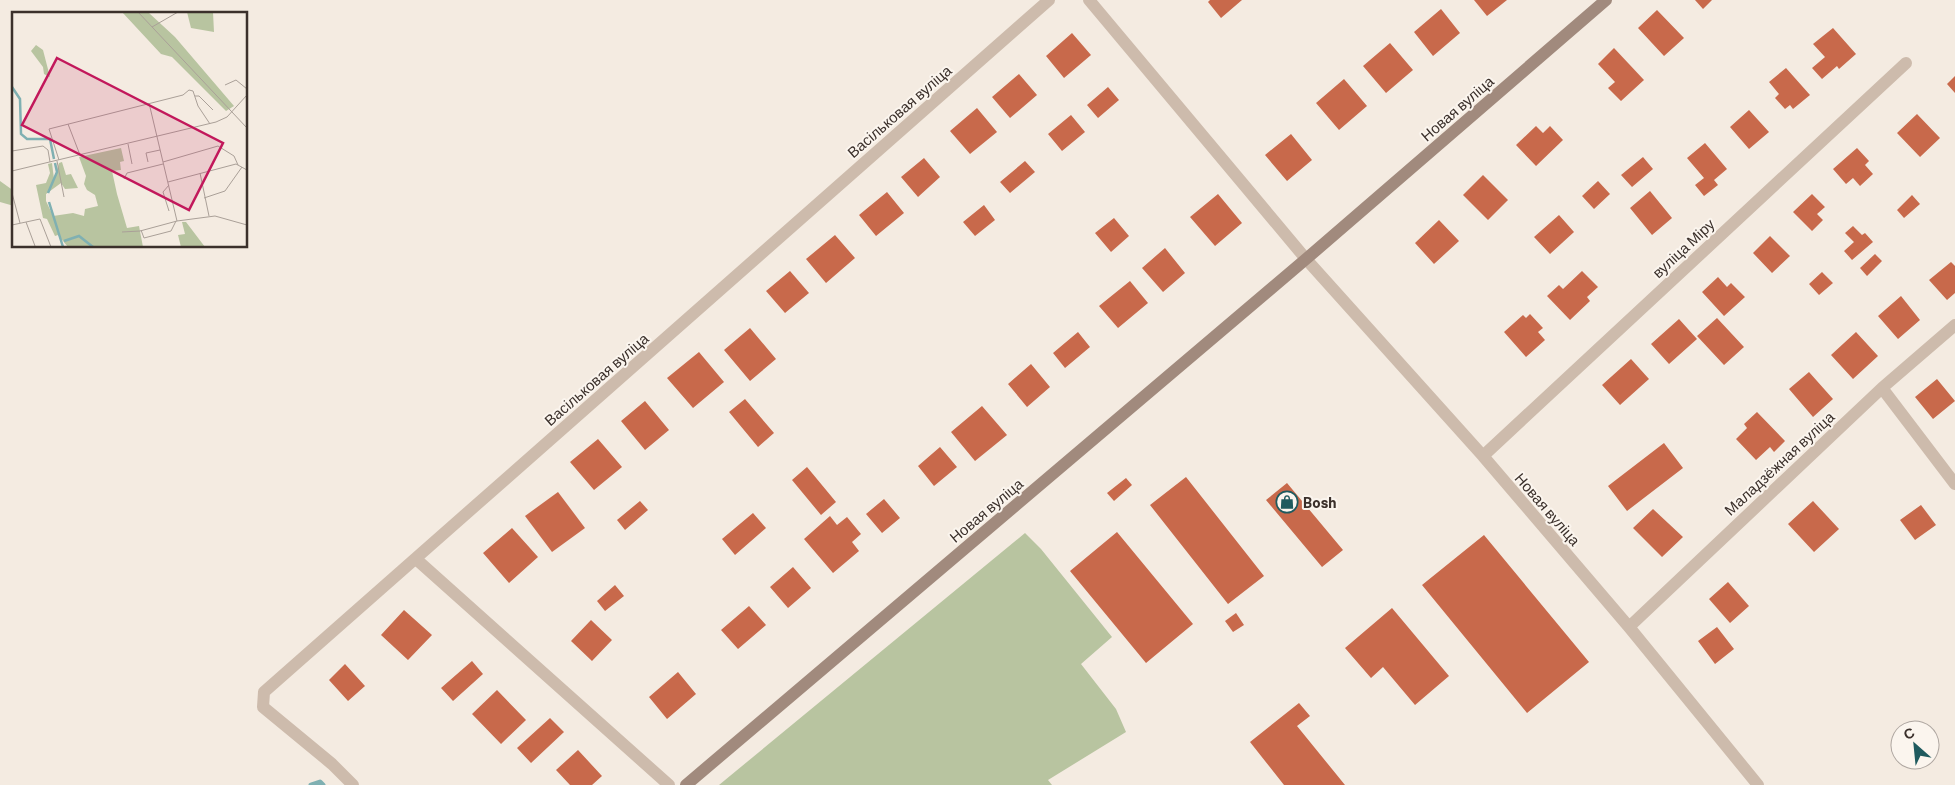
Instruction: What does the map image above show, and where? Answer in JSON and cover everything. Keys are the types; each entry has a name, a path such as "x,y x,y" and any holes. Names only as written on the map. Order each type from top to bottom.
{"street":[{"name":"Васільковая вуліца","path":"353,785 332,764 263,707 264,692 1049,0"},
{"path":"1089,0 1306,259"},
{"name":"Новая вуліца","path":"686,785 1306,259 1606,0"},
{"name":"вуліца Міру","path":"1483,456 1906,64"},
{"name":"Новая вуліца","path":"1306,259 1483,456 1629,627 1758,785"},
{"name":"Маладзёжная вуліца","path":"1629,627 1882,388 1955,325"},
{"path":"1882,388 1955,484"},
{"path":"416,559 669,785"}],"green space":[{"path":"0,181 12,190 12,205 0,202"},
{"path":"1025,533 1041,549 1112,637 1081,664 1116,709 1126,732 1048,780 1052,785 719,785"}],"building":[{"path":"1210,0 1242,0 1221,18 1208,2"},
{"path":"1474,0 1507,0 1487,16"},
{"path":"1695,0 1712,0 1703,9"},
{"path":"1441,9 1460,33 1433,56 1414,32"},
{"path":"1657,10 1684,38 1664,56 1638,28"},
{"path":"1833,28 1856,54 1839,69 1837,66 1822,79 1812,68 1825,57 1813,44"},
{"path":"1072,33 1091,55 1064,78 1046,56"},
{"path":"1390,43 1413,70 1386,93 1363,66"},
{"path":"1614,48 1644,80 1621,101 1608,88 1615,82 1598,64"},
{"path":"1786,68 1810,95 1793,109 1790,105 1785,109 1775,98 1779,94 1769,82"},
{"path":"1019,74 1037,95 1010,118 992,97"},
{"path":"1955,76 1955,93 1947,84"},
{"path":"1344,79 1367,106 1339,130 1316,103"},
{"path":"1108,87 1119,100 1098,118 1087,105"},
{"path":"977,108 997,132 970,154 950,131"},
{"path":"1749,110 1769,132 1749,149 1730,127"},
{"path":"1917,114 1940,138 1920,157 1897,133"},
{"path":"1071,115 1085,132 1062,151 1048,134"},
{"path":"1536,126 1543,133 1550,126 1563,140 1536,166 1516,145"},
{"path":"1291,134 1312,160 1287,181 1265,155"},
{"path":"1705,143 1727,169 1714,180 1718,185 1704,196 1695,185 1704,178 1687,158"},
{"path":"1857,148 1869,161 1865,165 1873,174 1860,186 1853,178 1846,184 1833,169"},
{"path":"1643,157 1653,169 1632,187 1621,175"},
{"path":"924,158 940,177 918,197 901,177"},
{"path":"1025,161 1035,172 1010,193 1000,182"},
{"path":"1483,175 1508,200 1488,220 1463,195"},
{"path":"1598,181 1610,194 1594,209 1582,196"},
{"path":"1650,191 1672,218 1652,235 1630,208"},
{"path":"887,192 904,213 876,236 859,215"},
{"path":"1218,194 1242,223 1215,246 1190,217"},
{"path":"1812,194 1825,207 1817,214 1823,220 1812,231 1793,212"},
{"path":"1912,195 1920,204 1904,218 1897,210"},
{"path":"984,205 995,220 975,236 963,222"},
{"path":"1559,215 1574,232 1550,254 1534,237"},
{"path":"1114,218 1129,236 1111,252 1095,233"},
{"path":"1439,220 1459,241 1434,264 1415,243"},
{"path":"1853,226 1862,235 1865,233 1873,242 1852,260 1844,251 1854,242 1845,233"},
{"path":"835,235 855,258 826,283 806,259"},
{"path":"1770,236 1790,256 1772,273 1753,253"},
{"path":"1165,248 1185,273 1163,292 1142,268"},
{"path":"1875,254 1882,261 1867,276 1860,268"},
{"path":"1951,262 1955,266 1955,293 1947,300 1929,280"},
{"path":"790,271 809,293 785,313 766,291"},
{"path":"1582,271 1598,287 1587,297 1590,301 1570,320 1547,296 1559,285 1563,289"},
{"path":"1822,272 1833,283 1819,295 1809,284"},
{"path":"1718,277 1727,287 1731,283 1745,297 1724,316 1702,292"},
{"path":"1130,281 1148,303 1118,328 1099,306"},
{"path":"1901,296 1920,320 1898,339 1878,316"},
{"path":"1530,314 1543,328 1538,332 1545,340 1526,357 1504,332 1523,315 1526,318"},
{"path":"1717,318 1744,347 1724,365 1697,336"},
{"path":"1679,319 1697,339 1669,364 1651,344"},
{"path":"750,328 776,359 750,381 724,350"},
{"path":"1078,332 1090,347 1065,368 1053,353"},
{"path":"1856,332 1878,356 1853,379 1831,355"},
{"path":"699,352 724,382 693,408 667,378"},
{"path":"1631,359 1649,379 1620,405 1602,385"},
{"path":"1031,364 1050,387 1027,407 1008,384"},
{"path":"1809,372 1833,399 1813,417 1789,389"},
{"path":"1937,379 1955,401 1933,419 1915,397"},
{"path":"745,399 774,433 758,447 729,412"},
{"path":"645,401 669,430 645,450 621,421"},
{"path":"982,406 1007,435 975,461 951,432"},
{"path":"1757,412 1785,441 1774,452 1770,447 1756,460 1736,439 1747,428 1744,424"},
{"path":"598,439 622,467 594,490 570,462"},
{"path":"1664,443 1683,468 1627,511 1608,486"},
{"path":"940,447 957,467 934,486 918,466"},
{"path":"807,467 836,502 821,515 792,480"},
{"path":"1186,477 1264,576 1228,604 1150,505"},
{"path":"1126,478 1132,485 1114,501 1107,493"},
{"path":"1287,483 1343,550 1322,567 1266,500"},
{"path":"558,492 585,528 552,552 525,516"},
{"path":"884,499 900,518 882,533 866,514"},
{"path":"640,501 648,510 625,530 617,520"},
{"path":"1813,501 1839,529 1814,552 1788,524"},
{"path":"1921,505 1936,525 1915,540 1900,520"},
{"path":"1653,509 1683,537 1662,557 1633,528"},
{"path":"753,513 766,528 735,555 722,539"},
{"path":"830,516 837,525 847,517 861,534 852,542 859,551 833,573 804,539"},
{"path":"512,528 538,557 509,583 483,553"},
{"path":"1117,532 1193,624 1146,663 1070,571"},
{"path":"1484,535 1589,662 1527,713 1422,585"},
{"path":"793,567 811,588 788,608 770,587"},
{"path":"1728,582 1749,606 1730,623 1709,599"},
{"path":"615,585 624,596 605,611 597,601"},
{"path":"749,606 766,625 738,649 721,630"},
{"path":"1392,608 1449,676 1415,705 1383,667 1371,678 1345,648"},
{"path":"404,610 432,635 408,660 381,635"},
{"path":"1236,613 1244,625 1233,632 1225,621"},
{"path":"591,620 612,640 592,661 571,641"},
{"path":"1717,627 1734,649 1715,664 1698,641"},
{"path":"472,661 483,674 453,701 441,688"},
{"path":"345,664 365,686 348,701 329,680"},
{"path":"678,672 696,694 667,719 649,697"},
{"path":"497,690 526,720 501,744 472,714"},
{"path":"1299,703 1310,716 1297,726 1345,785 1284,785 1250,742"},
{"path":"550,718 564,732 531,763 517,748"},
{"path":"578,750 602,776 592,785 570,785 556,770"}],"waterway":[{"path":"311,785 320,782 323,785"}],"place":[{"name":"Bosh","path":"1287,502"}]}
